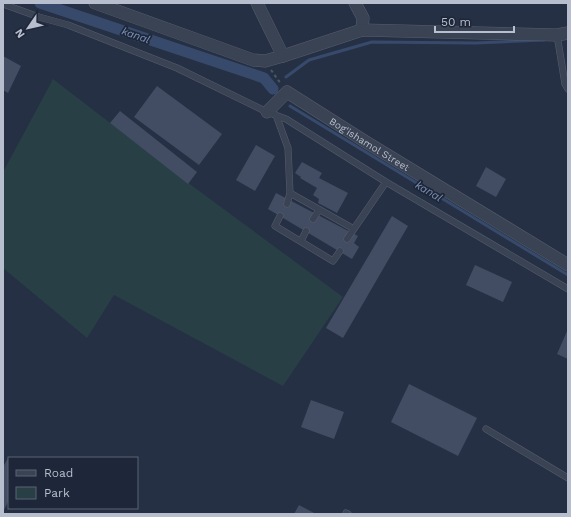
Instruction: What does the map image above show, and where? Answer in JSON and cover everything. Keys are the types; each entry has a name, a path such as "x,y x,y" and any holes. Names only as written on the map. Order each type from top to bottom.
{"street":[{"path":"95,3 253,60 264,61 362,30 560,37"},
{"path":"257,3 283,56"},
{"path":"355,3 363,18 362,30"},
{"path":"272,114 287,92"},
{"name":"Bog'ishamol Street","path":"287,92 568,265"}],"lane":[{"path":"3,4 39,17 68,25 177,68 272,114 286,119 386,182 568,289"},
{"path":"560,37 565,84 568,89"},
{"path":"272,114 288,148 290,193 287,204"},
{"path":"347,239 386,182"},
{"path":"290,193 354,228"},
{"path":"313,219 319,210"},
{"path":"280,216 275,226 333,261 340,251"},
{"path":"300,241 306,231"},
{"path":"486,429 568,478"}],"path":[{"path":"264,61 287,92"}],"green space":[{"path":"53,79 187,182 343,297 283,386 114,295 87,338 3,268 3,172"}],"building":[{"path":"3,56 21,66 8,93 3,90"},
{"path":"157,86 222,134 199,165 134,117"},
{"path":"120,111 197,172 188,184 110,123"},
{"path":"256,145 275,156 255,191 236,180"},
{"path":"302,162 322,173 319,178 348,193 337,213 318,203 319,199 313,195 317,188 300,178 301,177 295,173"},
{"path":"486,167 506,179 496,197 476,186"},
{"path":"276,193 358,236 354,243 359,247 352,259 268,209"},
{"path":"392,216 408,226 343,338 326,328"},
{"path":"475,265 512,282 503,302 466,285"},
{"path":"568,329 568,359 557,354"},
{"path":"409,384 477,418 458,456 391,422"},
{"path":"311,400 344,412 334,439 301,427"},
{"path":"8,458 8,502 3,512 3,467"},
{"path":"299,505 316,514 294,514"}],"waterway":[{"name":"kanal","path":"40,3 264,78 273,89"},
{"name":"kanal","path":"286,77 309,60 372,42 476,43 544,40"},
{"name":"kanal","path":"290,106 568,275"}]}
